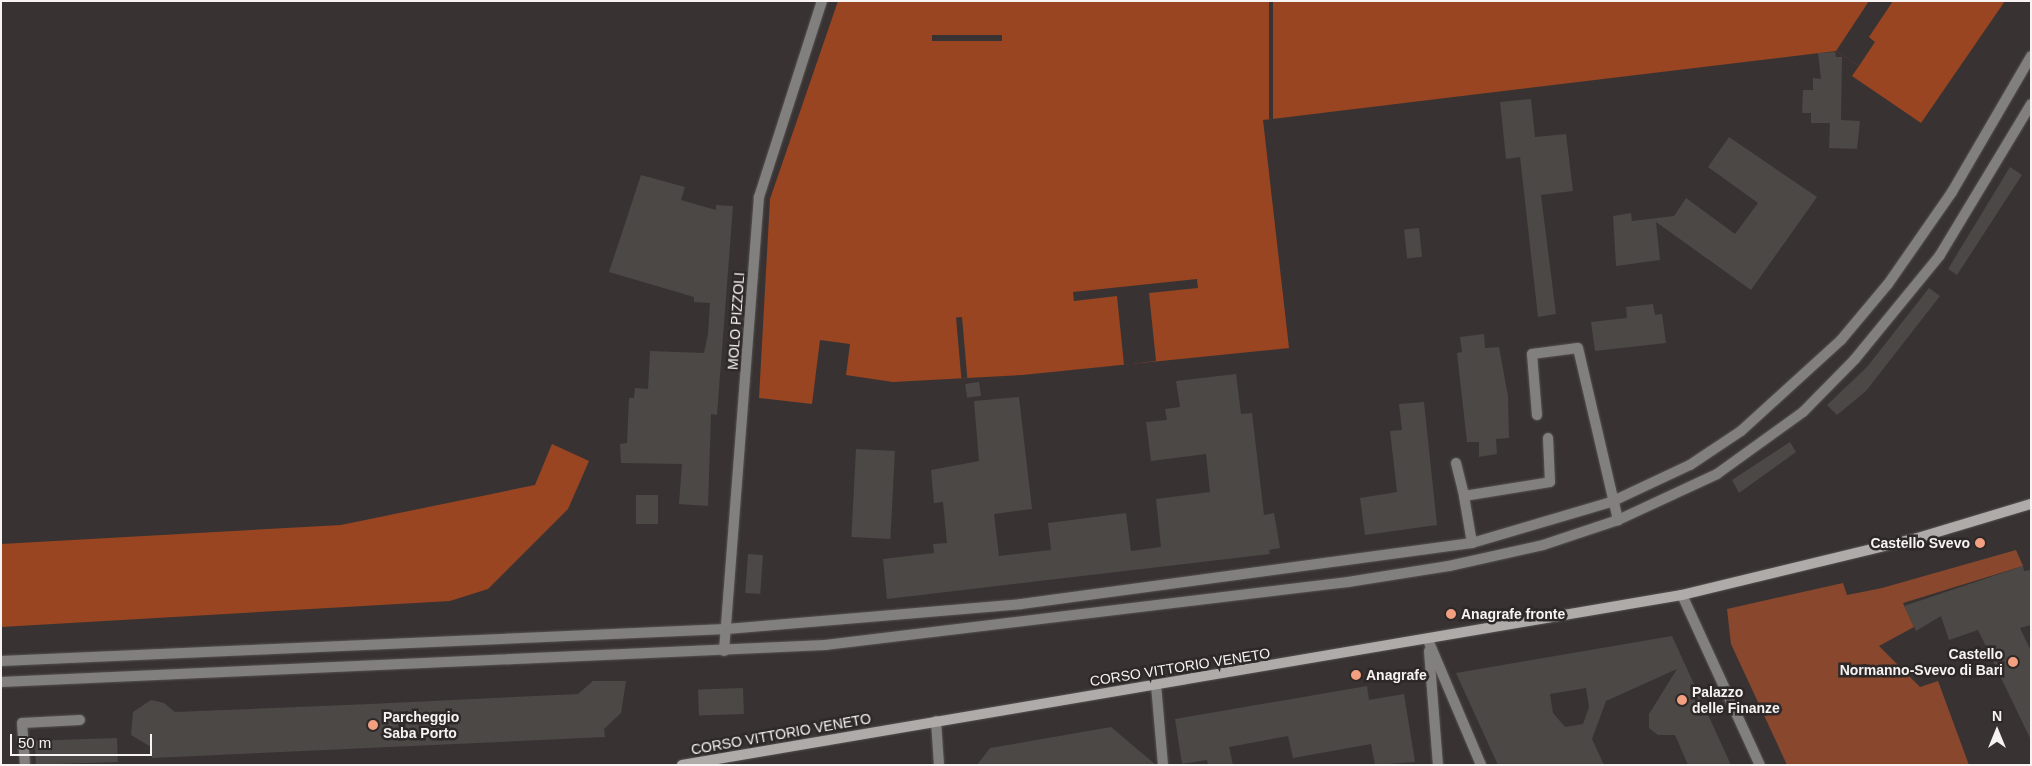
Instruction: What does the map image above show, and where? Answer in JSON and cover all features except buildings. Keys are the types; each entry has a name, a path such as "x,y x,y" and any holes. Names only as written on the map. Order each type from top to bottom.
{"main road":[{"name":"CORSO VITTORIO VENETO","path":"682,765 1428,640 1682,595 1914,539 2031,504"}],"street":[{"name":"MOLO PIZZOLI","path":"724,652 759,197 822,1"},
{"path":"1,661 726,629 1021,604 1472,543 1611,502 1690,465 1741,431 1841,340 1888,284 1952,192 2031,56"},
{"path":"1,682 724,652 825,645 1348,582 1497,557 1618,520 1746,456 1828,389 1940,255 2031,104"},
{"path":"1537,415 1532,354 1578,348 1611,502 1618,520"},
{"path":"1464,496 1550,482 1548,438"},
{"path":"1456,463 1472,543"},
{"path":"1682,595 1760,765"},
{"path":"1428,640 1438,765"},
{"path":"1428,640 1481,765"},
{"path":"1156,685 1163,765"},
{"path":"25,765 22,723 80,720"},
{"path":"936,721 939,765"}],"shaded area":[{"path":"838,1 2005,1 1921,123 1852,76 1859,66 1836,51 1263,120 1289,348 1022,375 893,382 846,375 850,344 820,340 812,404 759,398 770,199"},
{"path":"552,444 589,461 568,509 488,589 450,601 1,627 1,544 341,525 535,485"},
{"path":"2016,550 2023,566 1903,603 1914,627 1879,646 1920,687 1938,681 1969,765 1787,765 1731,644 1727,609 1843,583 1847,595 1882,588"}],"pier":[{"path":"1269,1 1273,1 1273,119 1269,119"},
{"path":"1869,1 1893,1 1869,37 1875,42 1859,66 1836,51"},
{"path":"932,35 1002,35 1002,41 932,41"},
{"path":"1197,279 1198,288 1149,293 1156,361 1124,365 1117,296 1074,301 1073,292"},
{"path":"962,317 967,378 961,378 956,318"}],"place":[{"name":"Castello Svevo","path":"1980,543"},
{"name":"Anagrafe fronte","path":"1451,614"},
{"name":"Castello Normanno-Svevo di Bari","path":"2013,662"},
{"name":"Anagrafe","path":"1356,675"},
{"name":"Palazzo delle Finanze","path":"1682,700"},
{"name":"Parcheggio Saba Porto","path":"373,725"}]}
